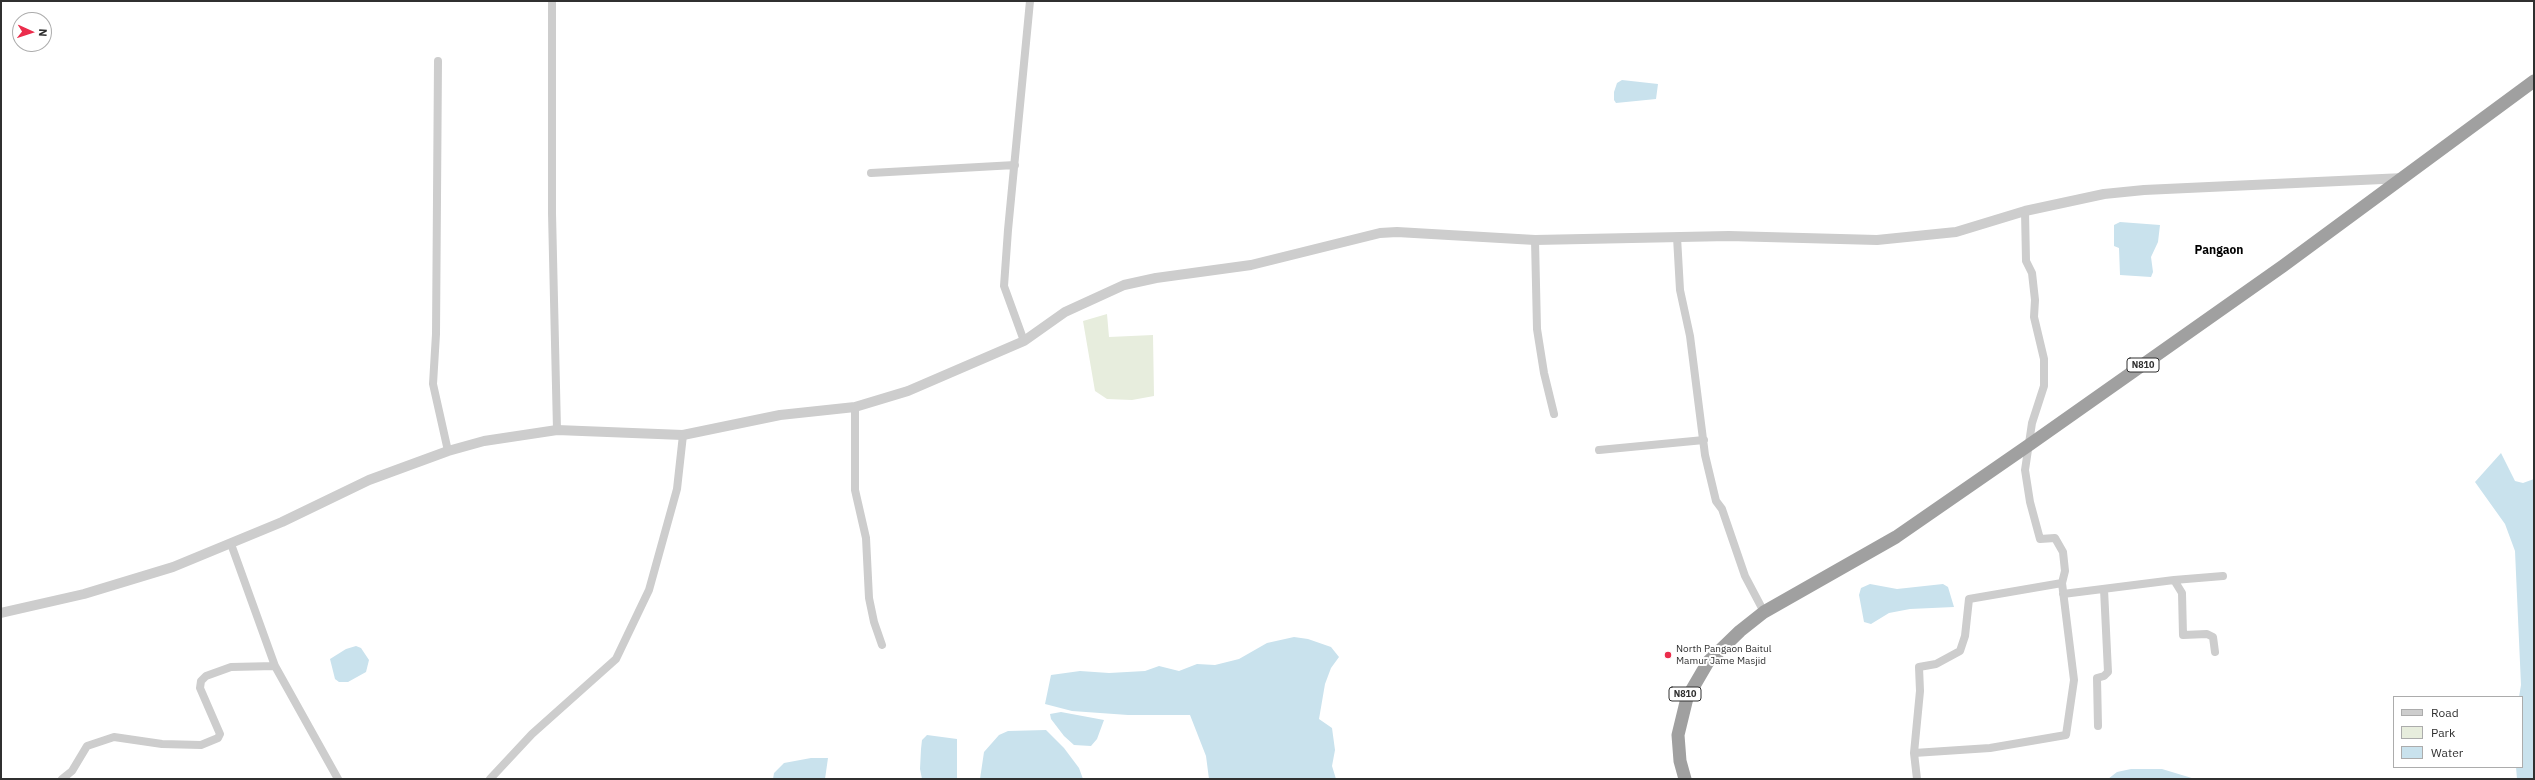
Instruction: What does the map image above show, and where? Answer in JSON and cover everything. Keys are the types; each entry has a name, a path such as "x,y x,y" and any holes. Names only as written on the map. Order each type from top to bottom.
{"highway":[{"name":"N810","path":"1679,779 1676,725 1680,706 1690,684 1709,654 1730,636 1740,631 1764,612 1896,537 2277,270 2534,81"},
{"name":"N810","path":"1677,753 1685,779"}],"street":[{"path":"552,1 552,189 557,430"},
{"path":"1024,341 1004,286 1030,1"},
{"path":"438,61 436,334 434,384 448,451"},
{"path":"871,173 1015,165"},
{"path":"1,613 34,606 139,578 231,544 369,480 448,451 484,441 557,430 683,434 780,415 855,407 908,391 1024,341 1065,312 1124,285 1156,278 1251,265 1380,233 1398,232 1535,240 1677,237 1877,240 1956,232 2025,211 2104,194 2144,190 2404,178"},
{"path":"1914,753 1990,748 2066,735 2074,680 2062,583 2065,571 2063,552 2055,538 2040,539 2030,502 2025,470 2032,423 2044,386 2044,359 2034,317 2035,300 2032,273 2026,261 2025,211"},
{"path":"1677,237 1680,290 1690,336 1704,440 1716,501 1722,509 1745,576 1764,612"},
{"path":"1535,240 1537,329 1544,373 1554,414"},
{"path":"855,407 855,490 866,538 869,598 874,622 882,645"},
{"path":"490,779 532,734 616,659 649,590 677,489 683,434"},
{"path":"1599,450 1704,440"},
{"path":"231,544 275,666 338,779"},
{"path":"2063,594 2174,580 2222,576"},
{"path":"2174,580 2182,593 2183,636 2207,634 2213,637 2215,652"},
{"path":"1917,779 1914,753 1920,691 1919,667 1936,664 1960,651 1965,636 1969,598 2062,583"},
{"path":"2098,726 2097,678 2104,676 2108,672 2104,589"},
{"path":"62,779 72,770 87,746 114,737 162,744 201,745 218,738 220,734 200,688 206,676 231,667 275,666"}],"green space":[{"path":"1107,314 1109,337 1153,335 1154,396 1132,400 1107,399 1095,391 1083,321"}],"water":[{"path":"1622,80 1658,84 1656,99 1616,103 1614,100 1614,92 1617,83"},
{"path":"2120,222 2160,225 2158,242 2151,257 2153,272 2151,277 2120,275 2119,248 2114,246 2114,225"},
{"path":"2501,453 2515,481 2523,483 2534,479 2534,779 2517,779 2516,768 2523,768 2523,696 2519,696 2521,685 2515,551 2505,524 2475,482"},
{"path":"1870,584 1897,589 1943,584 1948,587 1954,607 1910,609 1889,613 1871,624 1864,622 1859,595 1861,588"},
{"path":"1294,637 1308,639 1331,647 1339,657 1331,668 1325,684 1319,719 1332,728 1335,750 1332,766 1336,779 1209,779 1206,756 1190,715 1128,715 1072,711 1045,704 1051,675 1080,671 1109,673 1145,671 1159,666 1179,671 1197,664 1215,665 1239,659 1267,643"},
{"path":"356,646 361,648 369,660 366,672 348,682 339,682 335,679 330,659 346,649"},
{"path":"1061,712 1104,720 1097,739 1091,746 1074,745 1064,736 1051,719 1050,714"},
{"path":"1046,730 1064,748 1079,768 1083,779 980,779 984,752 999,735 1008,731"},
{"path":"927,735 957,739 957,779 922,779 920,769 922,740"},
{"path":"811,758 828,758 825,779 773,779 774,773 784,763"},
{"path":"2131,769 2162,769 2195,779 2108,779 2117,772"}],"place":[{"name":"North Pangaon Baitul Mamur Jame Masjid","path":"1668,655"}],"district":[{"name":"Pangaon","path":"2219,251"}]}
